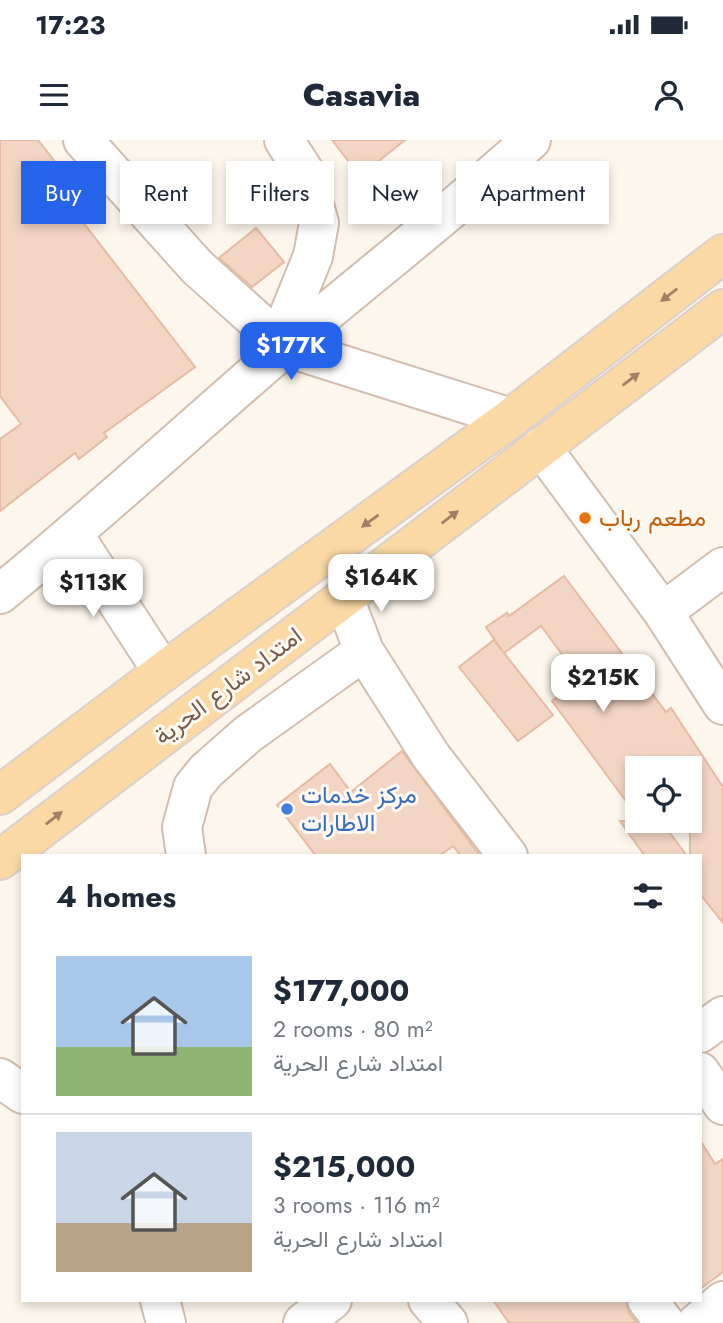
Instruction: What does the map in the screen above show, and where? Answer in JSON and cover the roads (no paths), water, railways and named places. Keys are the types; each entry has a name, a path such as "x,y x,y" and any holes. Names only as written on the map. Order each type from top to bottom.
{"main road":[{"name":"امتداد شارع الحرية","path":"0,795 163,671 511,418 723,254"},
{"name":"امتداد شارع الحرية","path":"0,860 723,309"},
{"path":"105,715 137,754"}],"street":[{"path":"83,140 197,267 282,343 511,418"},
{"path":"282,343 313,256 318,223 305,173 284,140"},
{"path":"0,594 73,534 282,343 476,190 531,140"},
{"path":"541,447 663,612 723,705"},
{"path":"73,534 163,671"},
{"path":"663,612 723,566"},
{"path":"344,598 364,651 431,756 506,854"},
{"path":"187,854 183,827 193,787 206,771 248,734 364,651"},
{"path":"229,685 248,734"},
{"path":"702,1032 723,1016"},
{"path":"702,1075 723,1105"},
{"path":"0,1078 21,1093"},
{"path":"697,1323 723,1301"},
{"path":"161,1302 166,1323"},
{"path":"303,1323 329,1302"},
{"path":"430,1302 448,1323"},
{"path":"649,1302 666,1323"}],"place":[{"name":"مطعم رباب","path":"585,518"},
{"name":"مركز خدمات الاطارات","path":"287,809"}]}
